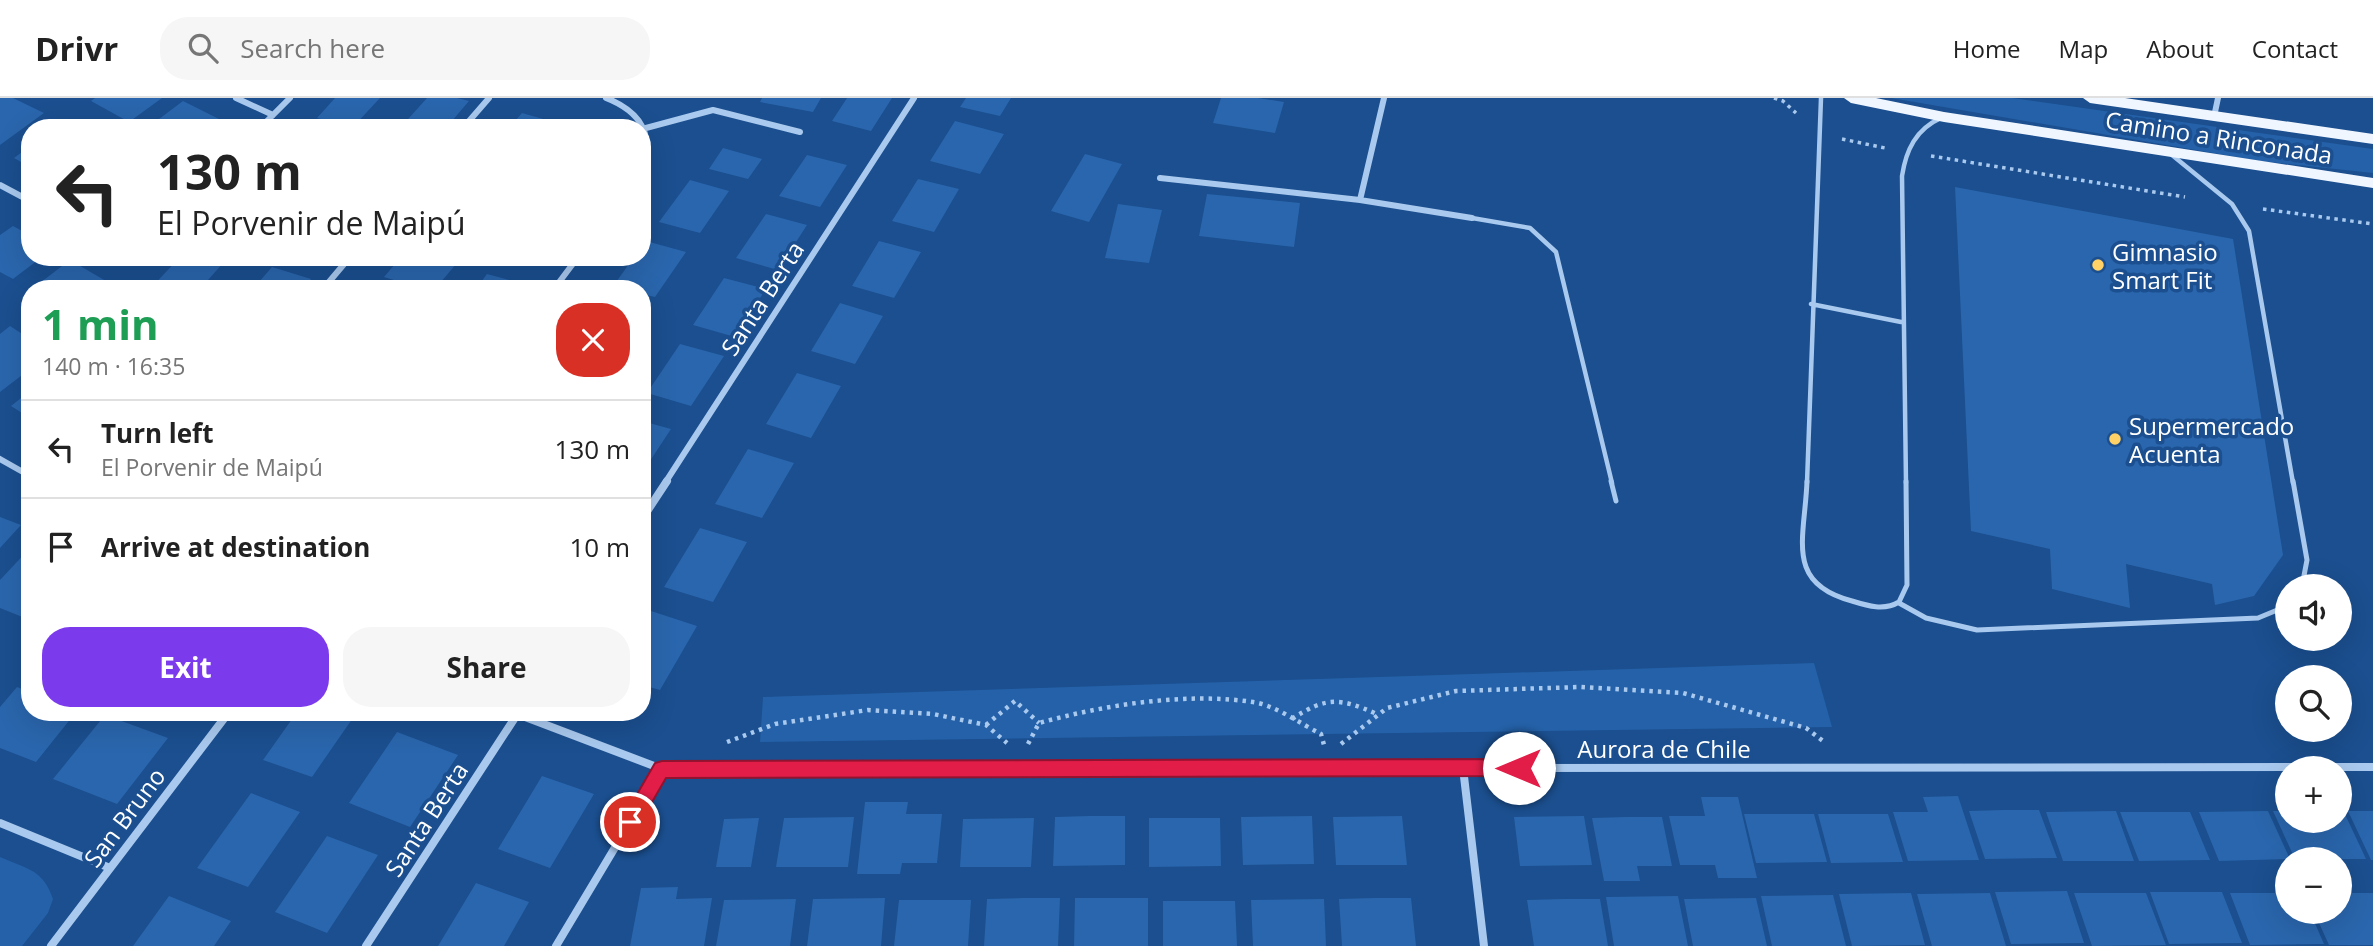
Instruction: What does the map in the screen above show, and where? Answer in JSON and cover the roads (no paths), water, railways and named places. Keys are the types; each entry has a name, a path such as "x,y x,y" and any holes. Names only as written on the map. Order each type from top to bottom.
{"main road":[{"name":"Camino a Rinconada","path":"1851,98 1944,117 2373,183"},
{"name":"Camino a Rinconada","path":"2090,98 2373,139"}],"street":[{"path":"236,98 272,115"},
{"path":"268,119 290,98"},
{"path":"471,119 489,98"},
{"path":"606,98 626,106 638,119"},
{"name":"Santa Berta","path":"651,505 914,98"},
{"path":"1360,200 1384,98"},
{"path":"2214,117 2218,98"},
{"path":"651,127 713,110 800,132"},
{"path":"1160,178 1360,200 1472,218"},
{"path":"0,185 21,196"},
{"path":"331,280 342,266"},
{"path":"0,459 21,471"},
{"name":"San Bruno","path":"51,946 222,721"},
{"name":"Santa Berta","path":"366,946 511,721"},
{"path":"537,721 662,769 556,946"},
{"name":"Aurora de Chile","path":"662,769 2373,766"},
{"path":"1463,768 1484,946"},
{"path":"0,823 110,868"}],"lane":[{"path":"1821,98 1811,304 1805,570 1809,579 1827,594 1878,608 1899,603 1906,595 1907,585 1901,323 1902,176 1907,152 1919,133 1933,121 1944,117"},
{"path":"2170,153 2232,204 2244,220 2252,244 2306,560 2304,574"},
{"path":"1472,218 1525,225 1538,230 1556,253 1616,500"},
{"path":"1811,304 1901,323"},
{"path":"1899,603 1926,618 1977,630 2043,625 2258,618 2275,611"}],"place":[{"name":"Gimnasio Smart Fit","path":"2098,265"},
{"name":"Supermercado Acuenta","path":"2115,439"}]}
